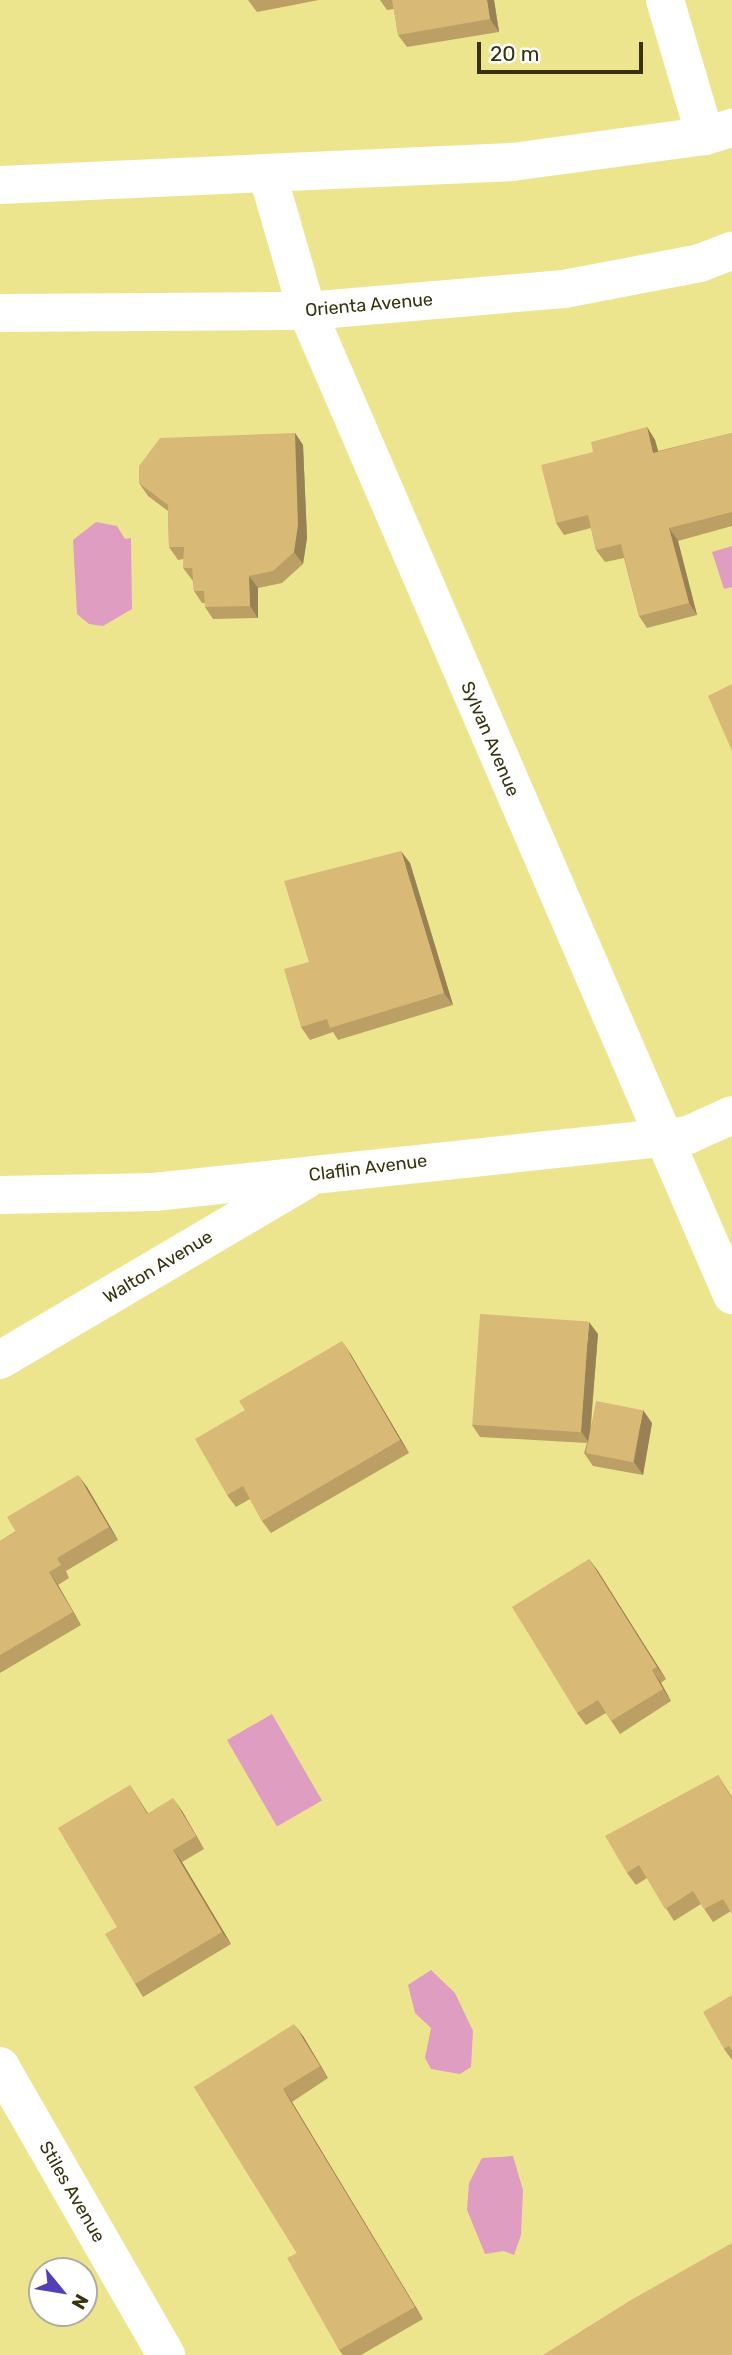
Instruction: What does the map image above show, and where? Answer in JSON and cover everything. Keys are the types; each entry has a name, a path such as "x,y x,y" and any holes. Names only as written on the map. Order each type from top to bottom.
{"street":[{"path":"0,185 268,176 512,162 719,132 666,0"},
{"name":"Sylvan Avenue","path":"268,176 307,311 659,1134 732,1295"},
{"name":"Orienta Avenue","path":"0,313 307,311 564,289 700,263 732,251"},
{"name":"Claflin Avenue","path":"0,1195 154,1192 659,1134 688,1135 732,1115"},
{"name":"Walton Avenue","path":"0,1360 316,1174"},
{"name":"Stiles Avenue","path":"0,2066 166,2355"}],"shaded area":[{"path":"96,522 117,526 125,539 131,538 132,609 103,626 89,624 77,614 73,540"},
{"path":"732,546 732,587 724,589 712,552"},
{"path":"272,1714 322,1801 277,1827 227,1740"},
{"path":"431,1970 455,1993 473,2031 471,2067 460,2074 431,2069 425,2058 431,2028 415,2013 408,1985"},
{"path":"513,2156 523,2190 521,2235 514,2255 504,2251 485,2254 467,2210 469,2183 482,2158"}],"building":[{"path":"392,0 487,0 490,19 398,35"},
{"path":"647,427 653,453 732,433 732,512 669,528 689,603 639,616 621,544 596,550 588,515 556,523 541,465 593,452 591,442"},
{"path":"295,433 298,525 294,552 273,571 249,576 250,606 205,607 204,591 194,591 192,568 183,568 184,547 169,547 168,505 139,483 139,466 160,438"},
{"path":"732,684 732,751 708,696"},
{"path":"401,851 444,993 330,1028 327,1019 301,1027 284,969 309,962 284,881"},
{"path":"480,1314 589,1322 581,1432 472,1425"},
{"path":"342,1341 400,1440 262,1521 243,1486 227,1495 195,1439 245,1410 239,1401"},
{"path":"596,1401 643,1410 633,1462 586,1453"},
{"path":"78,1475 109,1527 57,1558 61,1565 49,1572 73,1612 0,1655 0,1541 16,1532 7,1517"},
{"path":"589,1559 657,1667 652,1670 663,1689 611,1721 598,1700 577,1713 512,1607"},
{"path":"718,1775 732,1799 732,1914 723,1899 704,1909 693,1891 665,1909 639,1865 627,1873 605,1836"},
{"path":"130,1785 147,1814 173,1798 196,1836 173,1850 222,1932 135,1984 105,1934 117,1927 58,1828"},
{"path":"732,1995 732,2051 729,2046 724,2049 703,2012"},
{"path":"294,2024 320,2066 283,2089 415,2307 339,2350 287,2258 297,2253 194,2087"},
{"path":"732,2243 732,2355 543,2355 631,2300"}]}
